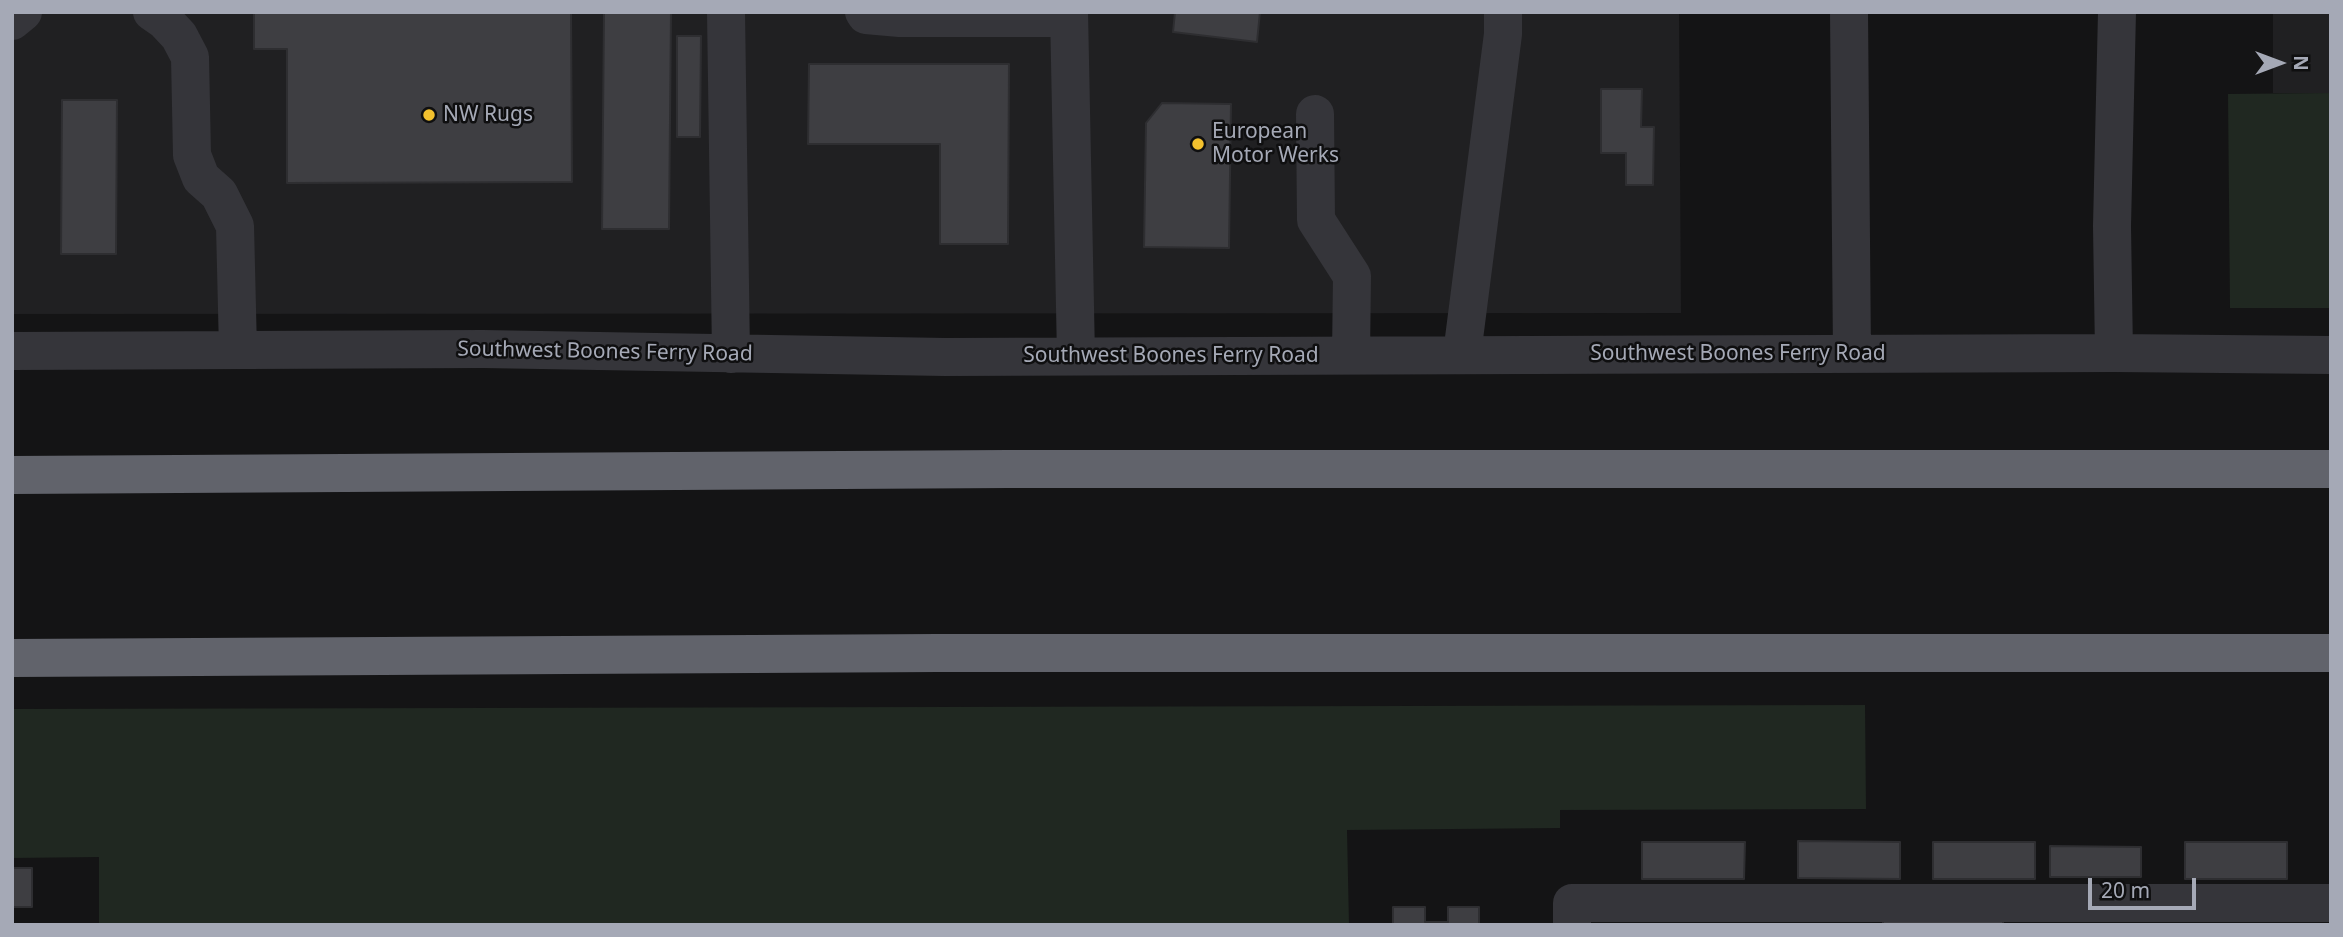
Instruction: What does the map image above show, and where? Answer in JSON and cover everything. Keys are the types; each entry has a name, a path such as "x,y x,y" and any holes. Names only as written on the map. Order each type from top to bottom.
{"highway":[{"path":"12,475 1035,469 2331,469"},
{"path":"12,658 924,653 2331,653"}],"street":[{"path":"12,21 23,12"},
{"path":"152,12 179,36 190,57 192,155 201,178 219,194 235,226 238,350"},
{"path":"726,12 731,354"},
{"path":"864,12 866,15 900,18 1069,15 1076,356"},
{"path":"1462,354 1501,48 1503,12"},
{"path":"1849,12 1852,354"},
{"path":"2113,353 2112,226 2118,12"},
{"path":"1315,114 1316,220 1352,276 1351,355"},
{"name":"Southwest Boones Ferry Road","path":"12,351 483,349 932,357 2113,353 2331,355"},
{"path":"1572,925 1572,903 1684,914 2331,903"}],"shaded area":[{"path":"12,12 1679,12 1681,313 12,314"},
{"path":"2273,12 2331,12 2331,93 2273,93"},
{"path":"2331,93 2331,308 2230,308 2228,94"},
{"path":"1865,705 1866,809 1560,810 1560,828 1347,830 1349,925 99,925 99,857 12,858 12,709"}],"building":[{"name":"NW Rugs","path":"254,12 571,12 572,182 287,183 287,49 254,49"},
{"path":"604,12 671,12 669,229 602,229"},
{"path":"1175,12 1260,12 1257,42 1173,32"},
{"path":"677,36 701,36 700,137 677,137"},
{"path":"809,64 1009,64 1008,244 940,244 940,144 808,144"},
{"path":"1601,89 1642,89 1641,127 1654,127 1653,185 1626,185 1626,153 1601,153"},
{"path":"62,100 117,100 116,254 61,254"},
{"path":"1162,103 1231,104 1229,248 1144,247 1146,123"},
{"path":"1798,841 1900,842 1900,879 1798,878"},
{"path":"1642,842 1745,842 1744,879 1642,879"},
{"path":"1933,842 2035,842 2035,879 1933,879"},
{"path":"2185,842 2287,842 2287,879 2185,879"},
{"path":"2050,846 2141,847 2141,877 2050,877"},
{"path":"12,868 32,868 32,907 12,907"},
{"path":"1393,907 1425,907 1425,922 1448,922 1448,907 1479,907 1479,925 1393,925"},
{"path":"1883,919 2003,920 2003,925 1883,925"}],"place":[{"name":"NW Rugs","path":"429,115"},
{"name":"European Motor Werks","path":"1198,144"}]}
